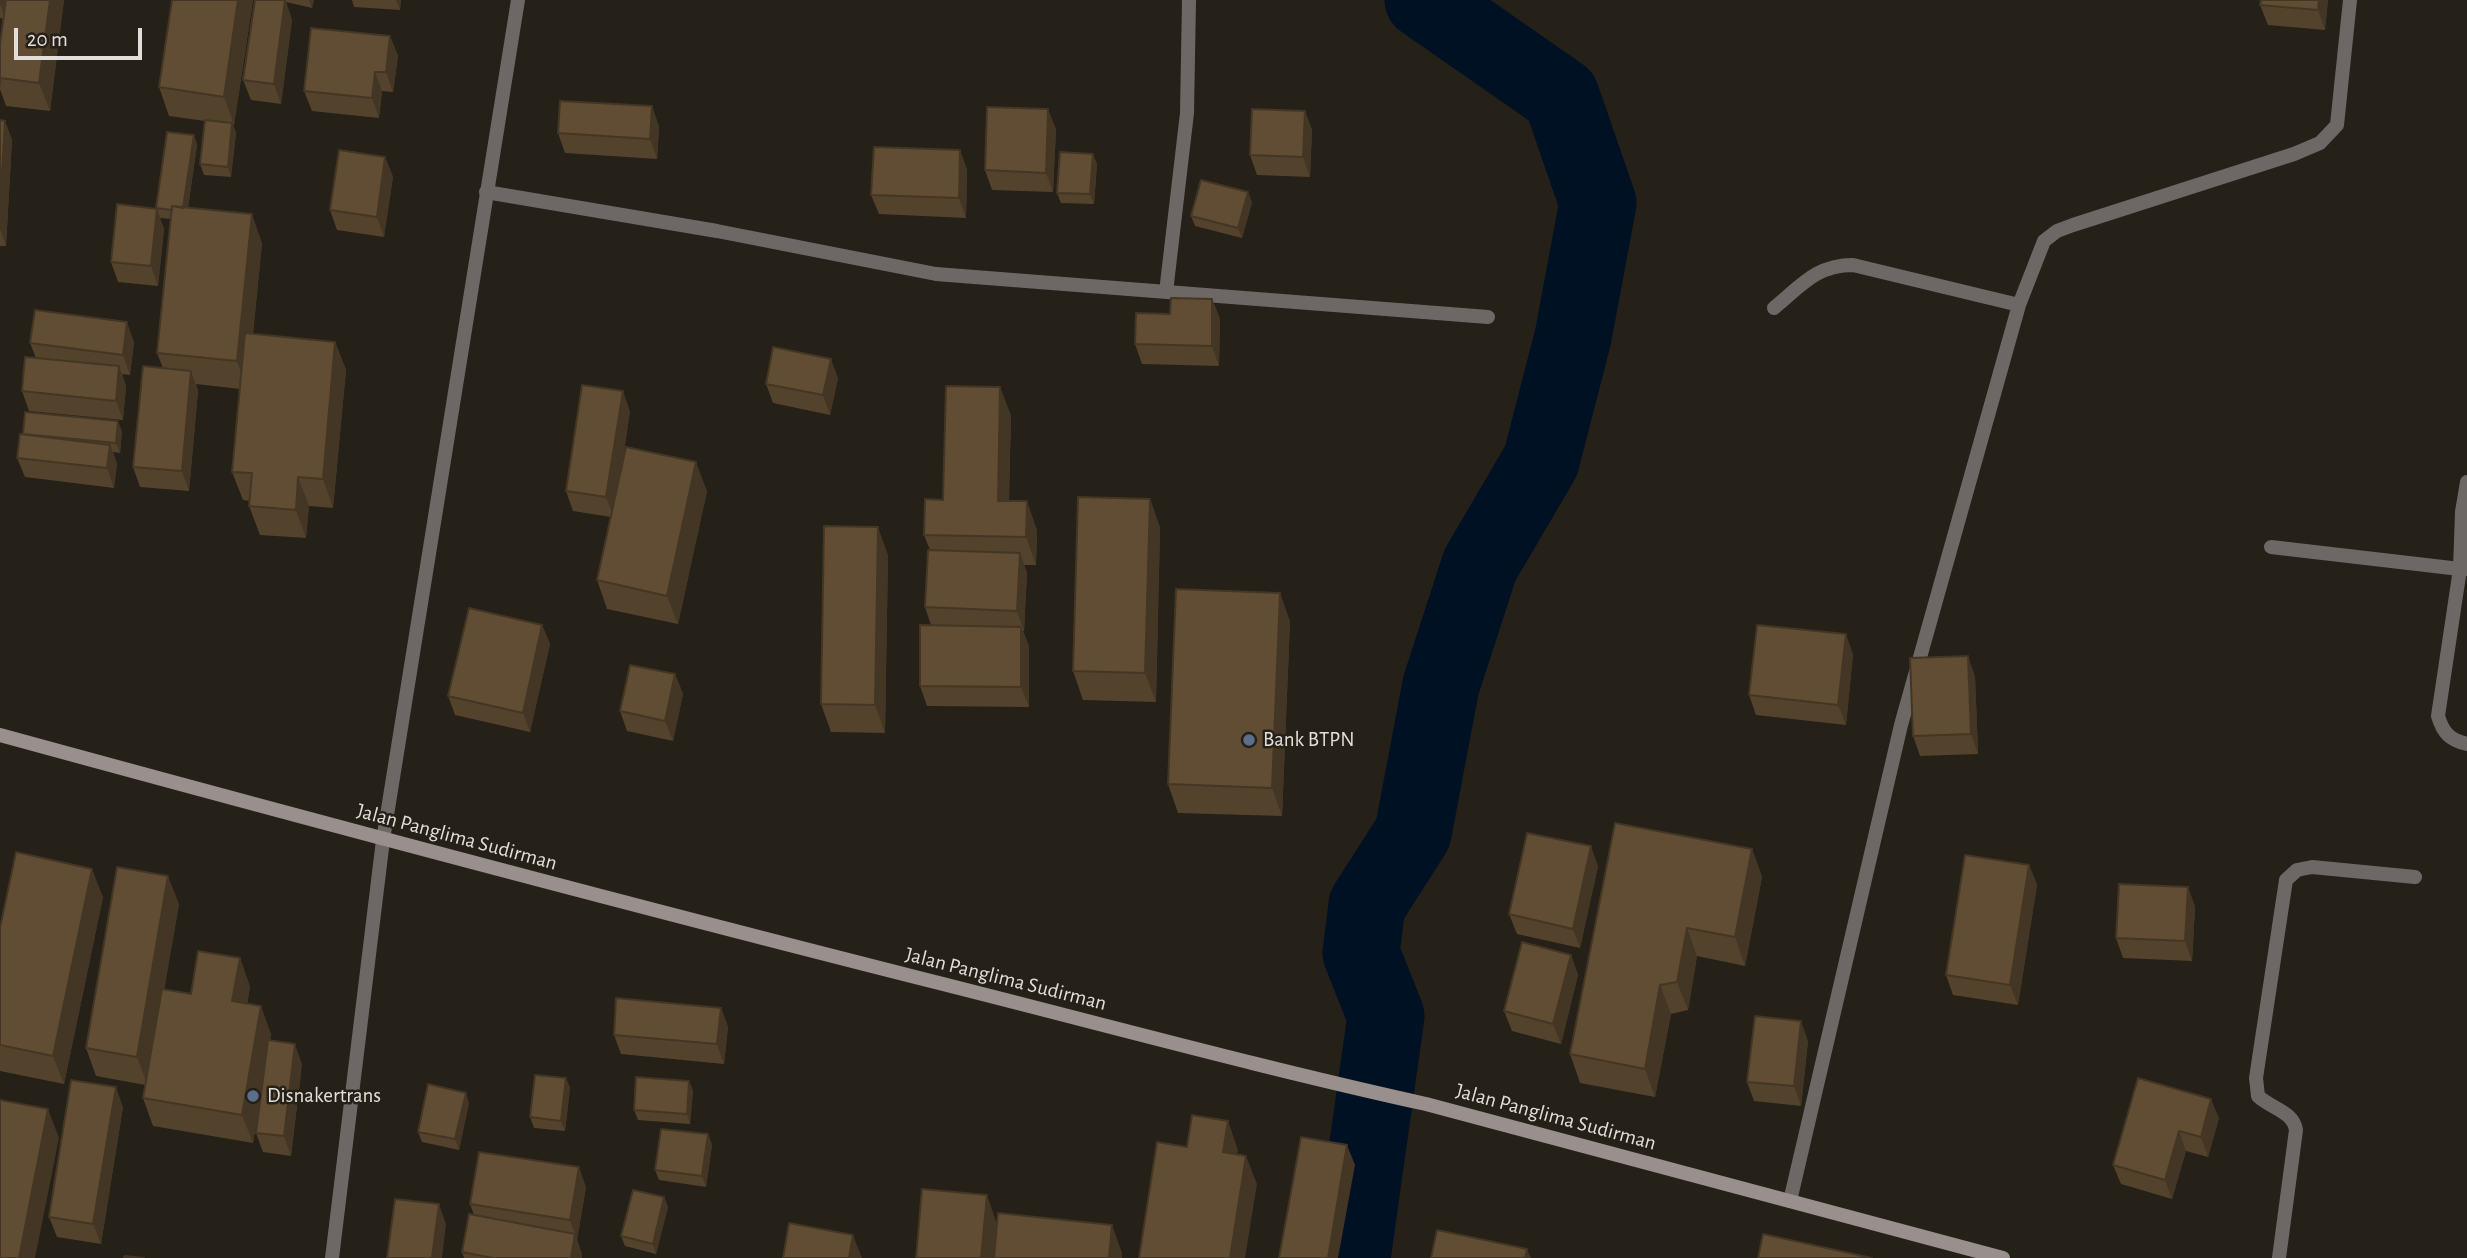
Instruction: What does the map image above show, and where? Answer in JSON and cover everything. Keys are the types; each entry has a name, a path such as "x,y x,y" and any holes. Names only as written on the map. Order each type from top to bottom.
{"main road":[{"name":"Jalan Panglima Sudirman","path":"0,735 383,840 811,952 1426,1104 2003,1258"}],"street":[{"path":"332,1258 383,840 518,0"},
{"path":"1166,292 1187,113 1189,0"},
{"path":"1790,1202 1901,725 2019,304 2044,241 2057,231 2294,154 2320,143 2337,125 2350,0"},
{"path":"486,192 717,231 936,274 1488,317"},
{"path":"1774,308 1820,270 1836,265 1853,265 2019,304"},
{"path":"2467,482 2462,512 2464,569 2438,716 2442,730 2453,741 2467,744"},
{"path":"2271,547 2464,569"},
{"path":"2278,1258 2296,1130 2295,1122 2290,1116 2258,1096 2256,1078 2286,880 2297,870 2312,867 2415,877"}],"building":[{"path":"6,0 50,0 39,83 0,78 0,44"},
{"path":"172,0 238,0 224,97 159,87"},
{"path":"255,0 285,0 274,84 243,80"},
{"path":"2261,0 2319,0 2318,10 2260,5"},
{"path":"311,28 390,36 386,72 375,72 372,98 304,91"},
{"path":"560,101 652,106 650,139 558,133"},
{"path":"987,107 1048,109 1046,173 985,170"},
{"path":"1252,109 1305,111 1303,157 1250,155"},
{"path":"0,120 5,121 0,208"},
{"path":"205,120 232,123 228,167 200,164"},
{"path":"167,132 194,135 183,208 172,206 172,210 156,208"},
{"path":"874,147 960,150 959,198 871,195"},
{"path":"339,150 385,157 377,217 330,210"},
{"path":"1060,152 1093,154 1090,194 1057,193"},
{"path":"1201,180 1248,192 1238,228 1191,216"},
{"path":"117,204 157,209 151,266 111,262"},
{"path":"172,206 252,214 237,361 157,353"},
{"path":"1171,298 1212,299 1212,346 1135,344 1136,313 1170,314"},
{"path":"35,310 127,322 123,355 30,343"},
{"path":"245,333 335,342 323,479 298,477 296,510 249,506 252,473 232,472"},
{"path":"773,347 831,359 823,395 766,384"},
{"path":"25,357 119,366 116,401 22,391"},
{"path":"143,366 191,371 182,471 133,467"},
{"path":"582,385 623,391 606,497 566,491"},
{"path":"946,386 1000,387 998,501 1027,501 1026,537 924,535 925,499 943,500"},
{"path":"25,412 118,421 116,443 23,434"},
{"path":"20,434 110,445 107,468 17,458"},
{"path":"626,447 696,462 667,596 597,580"},
{"path":"1078,497 1150,499 1145,673 1073,671"},
{"path":"824,526 878,527 875,705 821,704"},
{"path":"928,550 1020,553 1017,611 925,607"},
{"path":"1176,589 1280,593 1272,788 1168,784"},
{"path":"469,608 542,625 523,713 448,696"},
{"path":"920,625 1021,627 1021,687 920,686"},
{"path":"1757,625 1846,634 1838,705 1749,695"},
{"path":"1968,656 1971,734 1913,736 1910,658"},
{"path":"630,665 675,674 665,721 620,711"},
{"path":"1615,823 1752,849 1735,937 1687,928 1677,982 1660,985 1645,1069 1570,1054"},
{"path":"1527,833 1591,846 1573,929 1509,914"},
{"path":"16,852 92,869 53,1056 0,1045 0,928"},
{"path":"1965,855 2029,865 2010,985 1946,975"},
{"path":"117,867 168,876 137,1057 86,1048"},
{"path":"2119,884 2188,887 2185,941 2116,938"},
{"path":"1522,942 1571,955 1553,1024 1504,1011"},
{"path":"198,951 240,958 232,1001 261,1006 242,1115 143,1098 162,989 191,994"},
{"path":"616,998 721,1008 717,1044 614,1035"},
{"path":"1755,1016 1801,1021 1794,1086 1747,1082"},
{"path":"268,1040 295,1044 284,1136 256,1133"},
{"path":"535,1075 566,1078 561,1121 530,1117"},
{"path":"636,1077 689,1081 687,1114 634,1110"},
{"path":"2138,1078 2211,1099 2201,1137 2179,1131 2165,1180 2113,1165"},
{"path":"71,1080 116,1087 93,1224 49,1217"},
{"path":"428,1084 466,1093 455,1139 418,1132"},
{"path":"0,1100 48,1109 19,1258 0,1258"},
{"path":"1192,1115 1228,1121 1223,1152 1246,1156 1230,1258 1139,1258 1157,1142 1187,1147"},
{"path":"661,1129 708,1134 702,1176 655,1170"},
{"path":"1301,1137 1347,1145 1328,1258 1279,1258"},
{"path":"479,1152 579,1167 570,1220 470,1204"},
{"path":"922,1189 987,1195 981,1258 916,1258"},
{"path":"633,1190 664,1197 653,1244 621,1236"},
{"path":"395,1199 439,1204 432,1258 387,1258"},
{"path":"998,1213 1112,1225 1109,1258 994,1258"},
{"path":"469,1214 575,1234 571,1258 493,1258 462,1252"},
{"path":"789,1223 853,1235 849,1258 783,1258"},
{"path":"1437,1230 1527,1249 1525,1258 1431,1258"},
{"path":"1763,1234 1872,1258 1758,1258"}],"waterway":[{"path":"1352,1258 1386,1016 1361,953 1367,905 1413,833 1441,685 1480,565 1541,461 1573,337 1598,203 1561,96 1423,0"}],"place":[{"name":"Bank BTPN","path":"1249,740"},
{"name":"Disnakertrans","path":"253,1096"}]}
